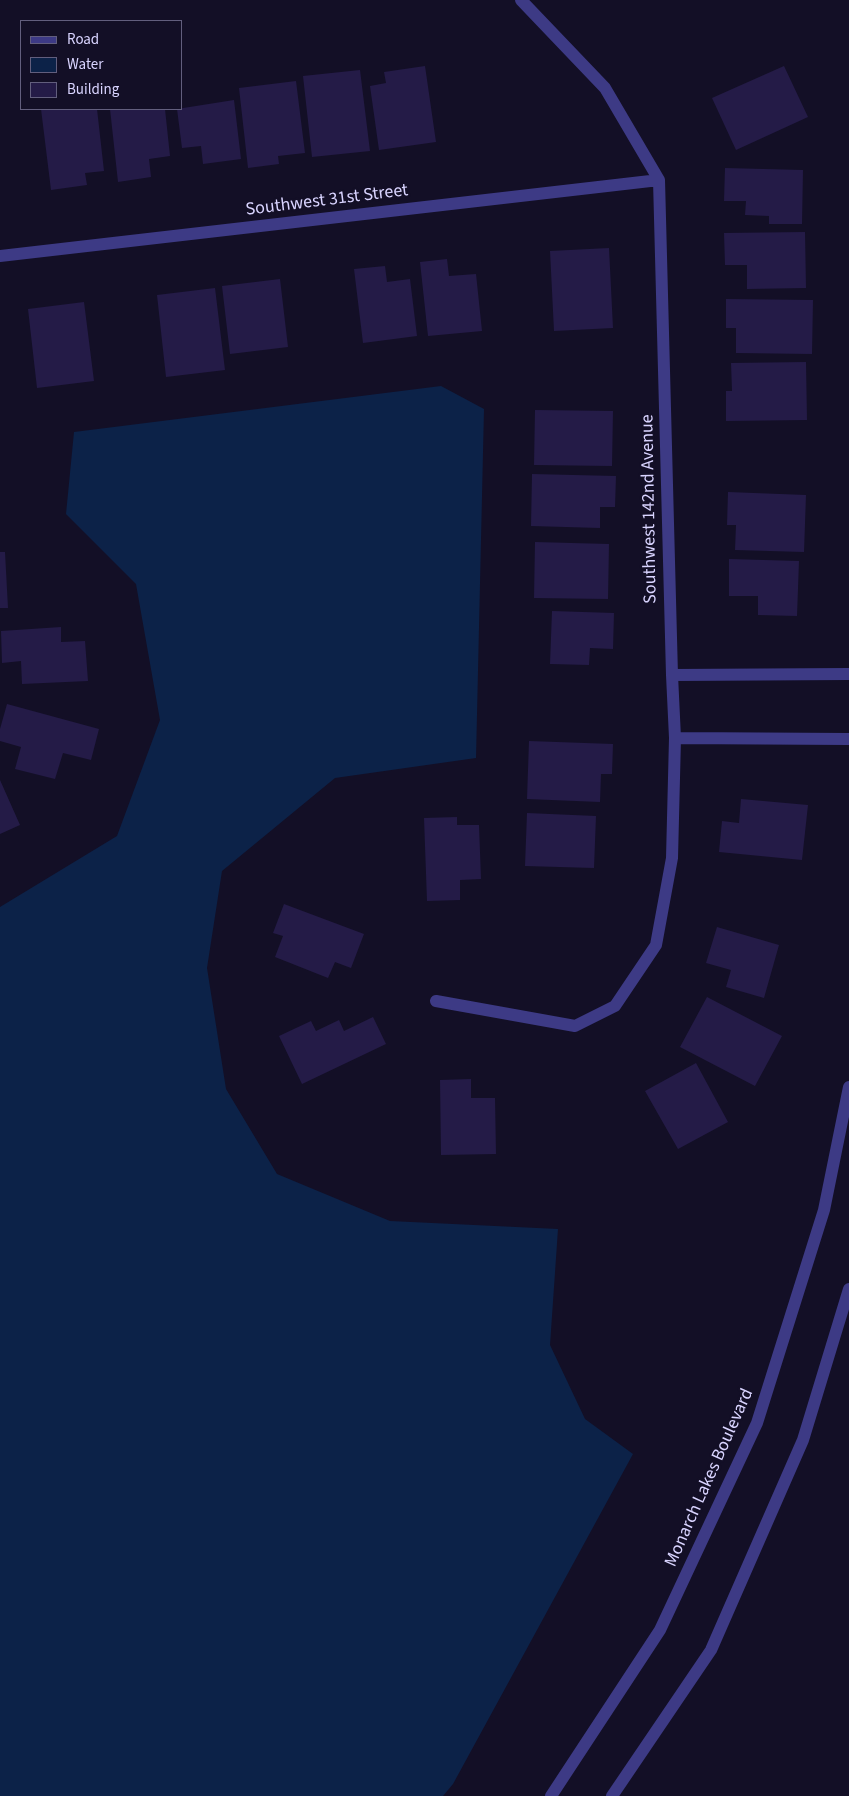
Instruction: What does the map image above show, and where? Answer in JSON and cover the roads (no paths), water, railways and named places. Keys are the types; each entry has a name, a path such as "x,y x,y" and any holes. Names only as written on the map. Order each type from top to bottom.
{"street":[{"name":"Southwest 142nd Avenue","path":"436,1001 575,1026 615,1006 656,945 672,858 675,738 659,180 605,88 521,0"},
{"name":"Southwest 31st Street","path":"0,256 659,180"},
{"path":"672,675 849,674"},
{"path":"675,738 849,739"},
{"name":"Monarch Lakes Boulevard","path":"551,1796 660,1630 757,1423 824,1210 849,1087"},
{"path":"612,1796 711,1650 803,1440 849,1289"}],"water":[{"path":"441,386 484,409 476,758 335,778 222,871 207,968 226,1089 277,1174 390,1221 558,1229 550,1345 585,1419 633,1454 453,1784 443,1796 0,1796 0,907 117,836 160,720 136,584 66,514 74,432"}]}
